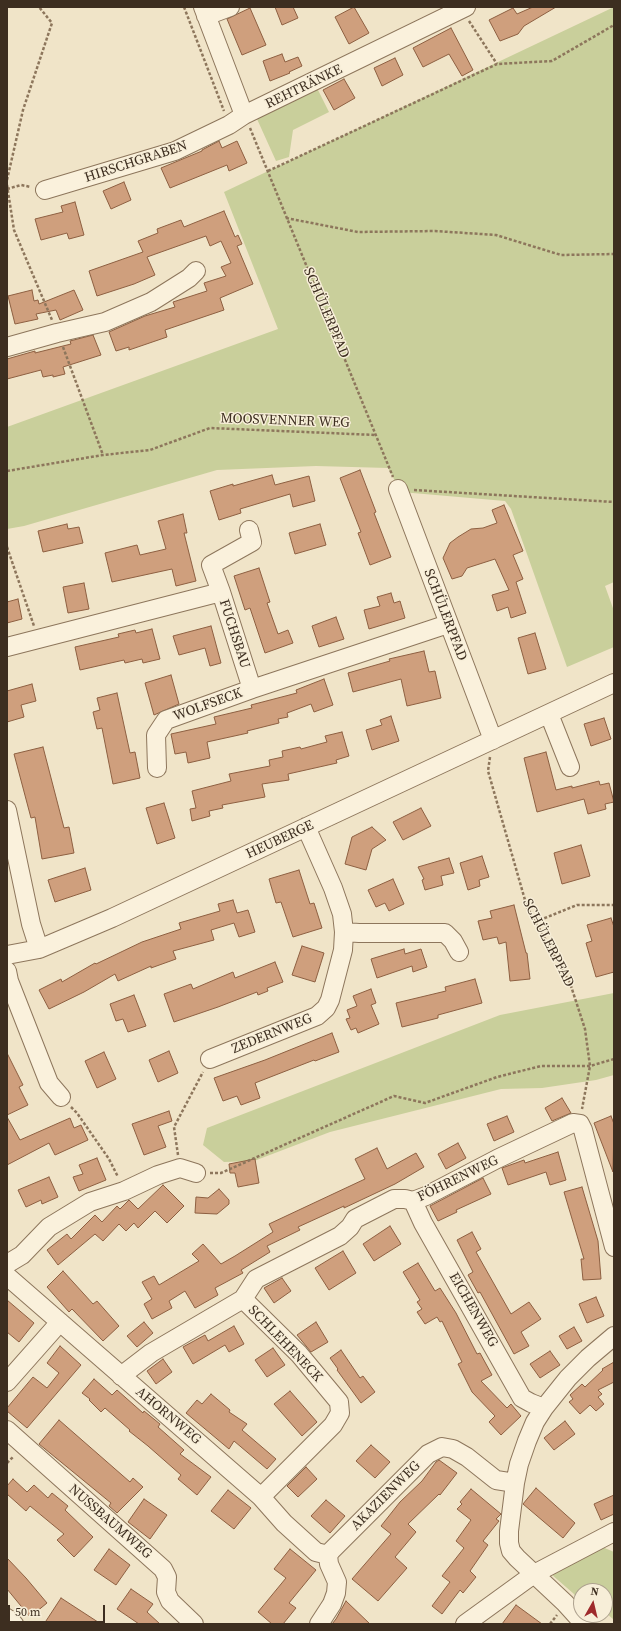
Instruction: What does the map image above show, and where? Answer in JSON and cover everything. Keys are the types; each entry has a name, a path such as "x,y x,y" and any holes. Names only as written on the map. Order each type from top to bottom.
{"street":[{"path":"230,7 205,11 244,115"},
{"name":"REHTRÄNKE","path":"244,115 464,8"},
{"name":"HIRSCHGRABEN","path":"45,190 175,152 229,125 244,115"},
{"path":"7,347 57,333 105,322 151,302 189,278 196,271"},
{"name":"SCHÜLERPFAD","path":"398,489 493,740"},
{"path":"221,592 211,565 252,542 249,530"},
{"name":"FUCHSBAU","path":"7,647 221,592 252,689"},
{"path":"252,689 448,624"},
{"name":"HEUBERGE","path":"7,955 39,948 112,918 614,683"},
{"name":"WOLFSECK","path":"157,768 156,735 166,720 252,689"},
{"path":"549,714 570,767"},
{"path":"7,810 31,924 39,948"},
{"name":"ZEDERNWEG","path":"210,1059 317,1016 326,1008 330,1000 343,950 344,932 342,914 333,888 306,827"},
{"path":"344,932 445,933 453,941 459,952"},
{"path":"7,971 9,981 49,1083 61,1097"},
{"name":"FÖHRENWEG","path":"243,1299 256,1279 340,1236 350,1227 355,1219 394,1200 405,1198 413,1202 564,1126 573,1123 580,1124"},
{"path":"580,1124 583,1130 614,1247"},
{"path":"7,1264 22,1255 50,1226 90,1202 124,1191 158,1175 188,1170"},
{"name":"EICHENWEG","path":"413,1202 423,1223 522,1398 530,1404 544,1408"},
{"name":"AHORNWEG","path":"7,1276 261,1496 284,1523 316,1552 328,1555"},
{"name":"SCHLEHENECK","path":"121,1376 151,1353 243,1299 299,1354 339,1402 340,1413 333,1425 261,1496"},
{"path":"7,1382 60,1322"},
{"path":"584,1624 511,1551 509,1543 515,1483 527,1441 544,1408 573,1373 614,1336"},
{"name":"NUSSBAUMWEG","path":"7,1430 164,1569 167,1577 166,1592 170,1601 194,1624"},
{"name":"AKAZIENWEG","path":"328,1555 331,1550 428,1454 442,1447 453,1449 467,1456 496,1480 515,1483"},
{"path":"465,1624 534,1574 614,1532"},
{"path":"319,1624 332,1604 336,1593 336,1582 329,1564 328,1555"},
{"path":"7,1618 14,1624"}],"path":[{"path":"7,180 23,110 52,23 39,7"},
{"path":"184,7 229,125"},
{"path":"464,8 497,64"},
{"path":"268,171 497,64 552,61 614,25"},
{"name":"SCHÜLERPFAD","path":"244,115 398,489"},
{"path":"7,187 21,185 45,190"},
{"path":"286,218 358,232 435,231 496,235 561,255 614,254"},
{"name":"MOOSVENNER WEG","path":"7,471 103,455 150,450 210,428 376,435"},
{"path":"398,489 614,502"},
{"path":"7,547 38,638"},
{"name":"SCHÜLERPFAD","path":"493,740 488,771 526,907 570,983 585,1029 590,1066 580,1124"},
{"path":"535,922 577,905 614,905"},
{"path":"210,1059 174,1127 188,1170 221,1173 394,1096 425,1103 497,1078 541,1066 590,1066 614,1059"},
{"path":"61,1097 77,1113 109,1159 124,1191"}],"green space":[{"path":"614,7 614,582 605,586 614,611 614,647 567,667 511,509 505,501 401,492 388,468 316,466 217,470 24,526 7,529 7,427 278,329 224,192"},
{"path":"317,88 329,112 293,130 289,157 276,161 257,119"},
{"path":"614,993 614,1075 596,1080 542,1088 501,1089 330,1132 254,1161 224,1162 203,1145 207,1128 500,1015"},
{"path":"600,1546 614,1552 614,1620 613,1583 573,1583 573,1593 551,1574"}],"building":[{"path":"275,7 293,7 298,18 282,25"},
{"path":"354,7 369,33 349,44 335,17"},
{"path":"533,7 556,7 524,26 518,34 500,41 489,20 513,8 517,14"},
{"path":"250,8 266,45 242,55 227,19"},
{"path":"451,28 473,70 462,76 449,54 423,67 413,48"},
{"path":"282,54 285,62 298,57 302,66 289,72 290,73 270,81 263,61"},
{"path":"395,58 403,75 382,86 374,68"},
{"path":"344,79 355,98 334,110 323,90"},
{"path":"219,141 222,148 237,141 247,163 229,171 227,165 170,188 161,168 202,151"},
{"path":"124,182 131,200 111,209 103,191"},
{"path":"75,202 84,235 69,239 67,233 41,240 35,219 63,212 61,206"},
{"path":"224,211 235,237 238,235 242,244 237,246 253,284 220,298 224,310 165,330 167,337 129,350 129,347 116,351 109,332 145,316 175,307 173,302 207,291 204,283 226,276 221,267 231,263 221,241 210,246 206,236 147,257 155,275 134,284 97,296 89,271 143,252 138,241 158,233 157,229 181,220 184,227"},
{"path":"32,290 34,301 38,300 39,304 74,290 83,310 60,320 56,310 36,314 38,319 15,324 8,296"},
{"path":"93,335 101,355 63,367 65,374 53,377 53,375 43,377 41,370 7,379 7,359 35,351 35,353 71,344 70,341"},
{"path":"360,470 376,512 374,513 391,557 370,565 358,533 361,532 340,478"},
{"path":"272,475 275,485 309,476 315,501 293,507 290,494 240,509 241,513 219,520 210,491"},
{"path":"504,505 523,551 513,555 523,579 516,582 526,613 511,618 508,607 497,611 492,595 509,590 495,559 467,568 462,576 452,579 443,558 450,543 458,537 471,529 483,528 497,523 492,510"},
{"path":"183,514 187,533 184,533 196,581 176,586 172,569 112,582 105,553 137,545 140,555 166,549 158,521"},
{"path":"67,524 68,529 79,527 83,543 43,552 38,531"},
{"path":"320,524 326,545 295,554 289,533"},
{"path":"259,568 270,602 267,603 278,634 288,630 293,643 265,653 250,608 245,610 234,576"},
{"path":"84,583 89,609 68,613 63,587"},
{"path":"391,593 394,603 400,601 405,618 369,629 364,610 380,606 377,597"},
{"path":"18,599 22,619 7,623 7,602"},
{"path":"336,617 344,639 319,647 312,626"},
{"path":"211,626 221,663 210,666 205,648 179,655 173,636"},
{"path":"152,629 160,659 143,663 142,659 125,663 124,660 80,670 75,647 119,637 118,634 135,630 136,633"},
{"path":"535,633 546,669 528,674 518,638"},
{"path":"424,651 429,672 435,671 441,698 407,706 401,679 353,692 348,673 390,661 389,659"},
{"path":"171,675 179,704 154,715 145,683"},
{"path":"324,679 333,705 314,712 311,704 287,713 288,717 278,719 279,723 247,731 248,733 207,742 210,758 188,763 186,752 175,754 171,734 216,724 214,717 252,708 251,705 297,693 296,690"},
{"path":"32,684 36,701 21,705 24,717 7,722 7,691"},
{"path":"117,693 130,753 135,752 140,778 113,784 102,728 97,729 93,712 100,710 97,698"},
{"path":"391,716 399,741 372,750 366,730 382,725 380,720"},
{"path":"604,718 611,739 591,746 584,724"},
{"path":"342,732 349,756 336,760 337,763 288,774 289,780 262,784 265,797 222,805 223,808 209,811 210,816 192,821 190,809 196,808 192,791 231,781 229,774 270,766 269,760 283,757 282,751 300,747 301,749 327,742 325,736"},
{"path":"43,747 64,828 69,827 74,853 42,859 35,817 31,818 14,754"},
{"path":"546,752 556,790 572,786 572,788 599,781 600,785 609,783 614,802 605,804 606,809 588,814 584,799 537,812 524,758"},
{"path":"164,803 175,838 157,844 146,808"},
{"path":"421,808 431,826 403,840 393,822"},
{"path":"372,827 386,840 372,849 366,870 345,864 352,837"},
{"path":"581,845 590,876 562,884 554,853"},
{"path":"482,856 489,877 479,880 480,886 468,890 460,863"},
{"path":"449,858 454,873 441,876 443,885 425,890 422,880 424,879 418,867"},
{"path":"85,868 91,890 55,902 48,880"},
{"path":"299,870 310,904 314,903 322,928 293,937 281,902 276,903 269,879"},
{"path":"393,879 404,904 389,911 385,903 376,907 368,890"},
{"path":"233,900 237,913 248,910 255,932 239,937 234,923 211,930 214,940 173,951 176,959 151,968 151,966 118,981 115,974 84,992 49,1009 39,990 61,979 62,982 95,963 96,964 142,942 181,929 179,923 220,911 218,904"},
{"path":"514,905 527,953 530,979 510,981 506,942 499,944 497,937 483,940 478,921 492,918 490,911"},
{"path":"611,918 614,927 614,972 596,977 586,943 592,941 587,925"},
{"path":"302,946 324,953 315,982 292,975"},
{"path":"404,949 405,954 421,949 427,967 413,972 412,966 377,978 371,959"},
{"path":"275,962 283,982 267,988 268,991 258,995 257,992 174,1022 164,994 191,984 193,989 233,972 235,978"},
{"path":"475,979 482,1003 438,1015 438,1018 402,1027 396,1003 446,991 445,987"},
{"path":"371,989 376,1003 371,1005 379,1024 358,1033 356,1028 351,1030 346,1019 350,1018 347,1010 357,1006 353,996"},
{"path":"134,995 146,1026 128,1032 123,1019 116,1021 110,1004"},
{"path":"332,1033 339,1052 255,1083 260,1098 241,1105 237,1096 223,1101 214,1078 265,1060"},
{"path":"169,1051 178,1073 158,1082 149,1060"},
{"path":"104,1052 116,1079 97,1088 85,1061"},
{"path":"7,1053 23,1085 19,1087 28,1105 7,1115"},
{"path":"562,1098 571,1113 552,1121 545,1108"},
{"path":"169,1111 172,1121 158,1126 166,1147 144,1155 132,1124"},
{"path":"507,1116 514,1132 494,1141 487,1124"},
{"path":"611,1116 614,1124 613,1172 594,1123"},
{"path":"7,1117 20,1140 70,1118 74,1128 81,1125 88,1140 55,1155 49,1143 7,1165"},
{"path":"458,1143 466,1158 446,1169 438,1154"},
{"path":"377,1148 387,1169 416,1153 424,1167 395,1184 344,1208 344,1206 298,1227 300,1230 267,1246 270,1252 241,1270 243,1273 215,1288 218,1295 195,1308 185,1291 169,1301 172,1308 152,1319 144,1304 152,1299 142,1282 154,1276 159,1285 199,1261 192,1254 203,1244 221,1264 273,1232 269,1224 365,1179 355,1159"},
{"path":"558,1152 566,1180 550,1185 546,1172 508,1185 502,1168 524,1160 525,1163"},
{"path":"97,1158 106,1180 79,1191 73,1177 83,1174 79,1165"},
{"path":"255,1159 259,1183 238,1187 235,1173 230,1173 229,1164"},
{"path":"49,1177 58,1197 42,1204 41,1200 26,1207 18,1190"},
{"path":"483,1178 491,1194 456,1210 457,1212 438,1221 430,1206"},
{"path":"163,1185 184,1206 167,1223 155,1211 138,1228 134,1223 126,1231 119,1224 103,1241 95,1234 58,1265 47,1250 67,1234 71,1239 95,1215 102,1222 117,1206 120,1209 129,1200 138,1209"},
{"path":"582,1187 598,1241 601,1279 583,1280 581,1259 584,1259 564,1192"},
{"path":"219,1189 229,1200 229,1204 217,1214 195,1213 196,1197 208,1198"},
{"path":"390,1226 401,1244 374,1261 363,1244"},
{"path":"472,1232 481,1249 476,1252 511,1314 529,1302 541,1319 521,1332 529,1346 514,1354 480,1292 478,1293 468,1275 473,1272 457,1240"},
{"path":"343,1251 356,1273 329,1290 315,1268"},
{"path":"418,1263 435,1291 440,1288 456,1313 477,1354 480,1353 492,1375 481,1381 507,1408 511,1404 521,1416 501,1435 489,1422 495,1416 472,1392 458,1364 462,1362 442,1321 440,1322 437,1317 425,1324 417,1312 422,1309 417,1302 420,1300 403,1272"},
{"path":"63,1271 93,1304 97,1301 119,1326 103,1341 72,1309 69,1312 47,1287"},
{"path":"282,1278 291,1291 274,1303 264,1288"},
{"path":"596,1297 604,1316 587,1323 579,1304"},
{"path":"7,1300 34,1323 19,1342 7,1332"},
{"path":"144,1322 153,1333 137,1347 127,1336"},
{"path":"316,1322 328,1342 311,1352 297,1335"},
{"path":"234,1326 244,1344 229,1352 225,1345 193,1364 183,1347 205,1335 208,1341"},
{"path":"574,1327 582,1341 567,1349 559,1336"},
{"path":"60,1346 81,1365 27,1428 7,1411 7,1408 33,1377 47,1388 59,1373 47,1363"},
{"path":"273,1348 285,1365 267,1377 255,1360"},
{"path":"341,1350 360,1378 363,1376 375,1392 361,1403 330,1358"},
{"path":"550,1351 560,1365 540,1378 530,1364"},
{"path":"163,1359 172,1372 156,1384 147,1371"},
{"path":"614,1362 614,1382 598,1390 602,1394 598,1397 604,1404 596,1411 590,1405 580,1414 569,1402 573,1399 570,1395 582,1384 585,1387 603,1370 602,1369"},
{"path":"94,1379 112,1395 117,1390 143,1413 144,1411 160,1424 158,1427 184,1450 180,1454 211,1477 197,1495 178,1479 181,1475 129,1431 130,1430 105,1408 101,1412 89,1400 90,1399 82,1393"},
{"path":"290,1391 317,1422 302,1436 274,1404"},
{"path":"211,1394 230,1410 229,1412 247,1424 242,1430 276,1459 267,1469 234,1441 229,1449 186,1413 197,1400 202,1404"},
{"path":"59,1420 130,1482 133,1478 143,1487 117,1513 109,1506 111,1503 39,1444"},
{"path":"565,1421 575,1434 554,1450 544,1438"},
{"path":"371,1445 390,1462 375,1478 356,1461"},
{"path":"439,1460 457,1473 440,1495 439,1494 408,1524 416,1532 395,1557 407,1568 378,1601 352,1579 391,1534 381,1526 400,1502 422,1481"},
{"path":"306,1467 317,1479 298,1497 287,1486"},
{"path":"13,1479 27,1492 34,1485 48,1498 52,1493 68,1506 65,1510 93,1537 74,1557 57,1540 64,1534 30,1506 26,1511 7,1494 7,1486"},
{"path":"536,1488 575,1523 563,1538 523,1504"},
{"path":"471,1489 501,1514 496,1519 499,1521 483,1541 488,1545 470,1571 476,1577 463,1593 460,1590 442,1614 432,1606 450,1582 442,1576 464,1548 456,1541 471,1520 457,1509 462,1504 460,1502"},
{"path":"228,1490 251,1508 234,1529 211,1511"},
{"path":"614,1495 614,1514 601,1520 594,1504"},
{"path":"144,1499 167,1515 150,1539 128,1522"},
{"path":"326,1500 345,1516 330,1533 311,1516"},
{"path":"109,1549 130,1565 116,1585 94,1570"},
{"path":"290,1549 316,1570 289,1603 296,1608 283,1624 272,1624 258,1612 286,1578 274,1569"},
{"path":"7,1558 47,1603 30,1617 7,1589"},
{"path":"131,1589 153,1604 147,1612 160,1624 139,1624 117,1609"},
{"path":"61,1598 101,1624 44,1624"},
{"path":"346,1601 370,1624 332,1624"},
{"path":"516,1605 542,1624 502,1624"}]}
